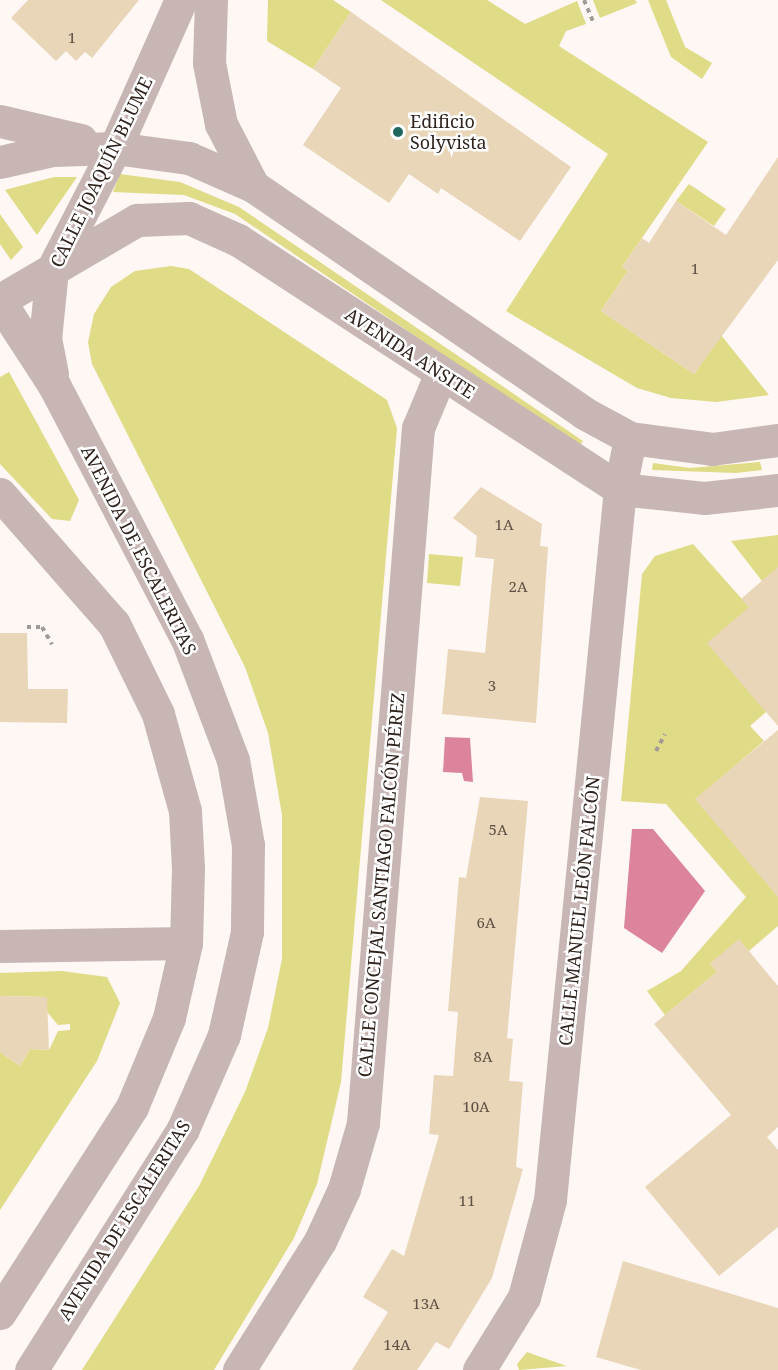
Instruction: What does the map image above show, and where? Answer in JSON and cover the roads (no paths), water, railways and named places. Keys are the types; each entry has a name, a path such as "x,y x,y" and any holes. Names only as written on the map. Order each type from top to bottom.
{"street":[{"name":"CALLE JOAQUÍN BLUME","path":"54,385 45,339 52,270 115,148 181,0"},
{"path":"211,0 209,63 221,124 253,186"},
{"path":"0,121 115,148 189,158 253,186 565,400 630,438 712,449 778,440"},
{"path":"0,162 52,150 115,148"},
{"name":"AVENIDA ANSITE","path":"0,301 137,220 189,218 238,240 620,489 704,498 778,490"},
{"name":"AVENIDA DE ESCALERITAS","path":"0,301 54,385 187,639 233,760 248,845 247,932 224,1035 183,1129 32,1370"},
{"name":"CALLE CONCEJAL SANTIAGO FALCÓN PÉREZ","path":"239,1370 320,1241 344,1189 363,1122 418,428 441,373"},
{"name":"CALLE MANUEL LEÓN FALCÓN","path":"479,1370 524,1297 550,1200 620,489 630,438"},
{"path":"0,494 29,524 114,624 158,714 185,811 186,943 169,1018 132,1107 0,1313"},
{"path":"0,508 29,524"},
{"path":"0,946 186,943"}],"place":[{"name":"Edificio Solyvista","path":"398,132"}]}
